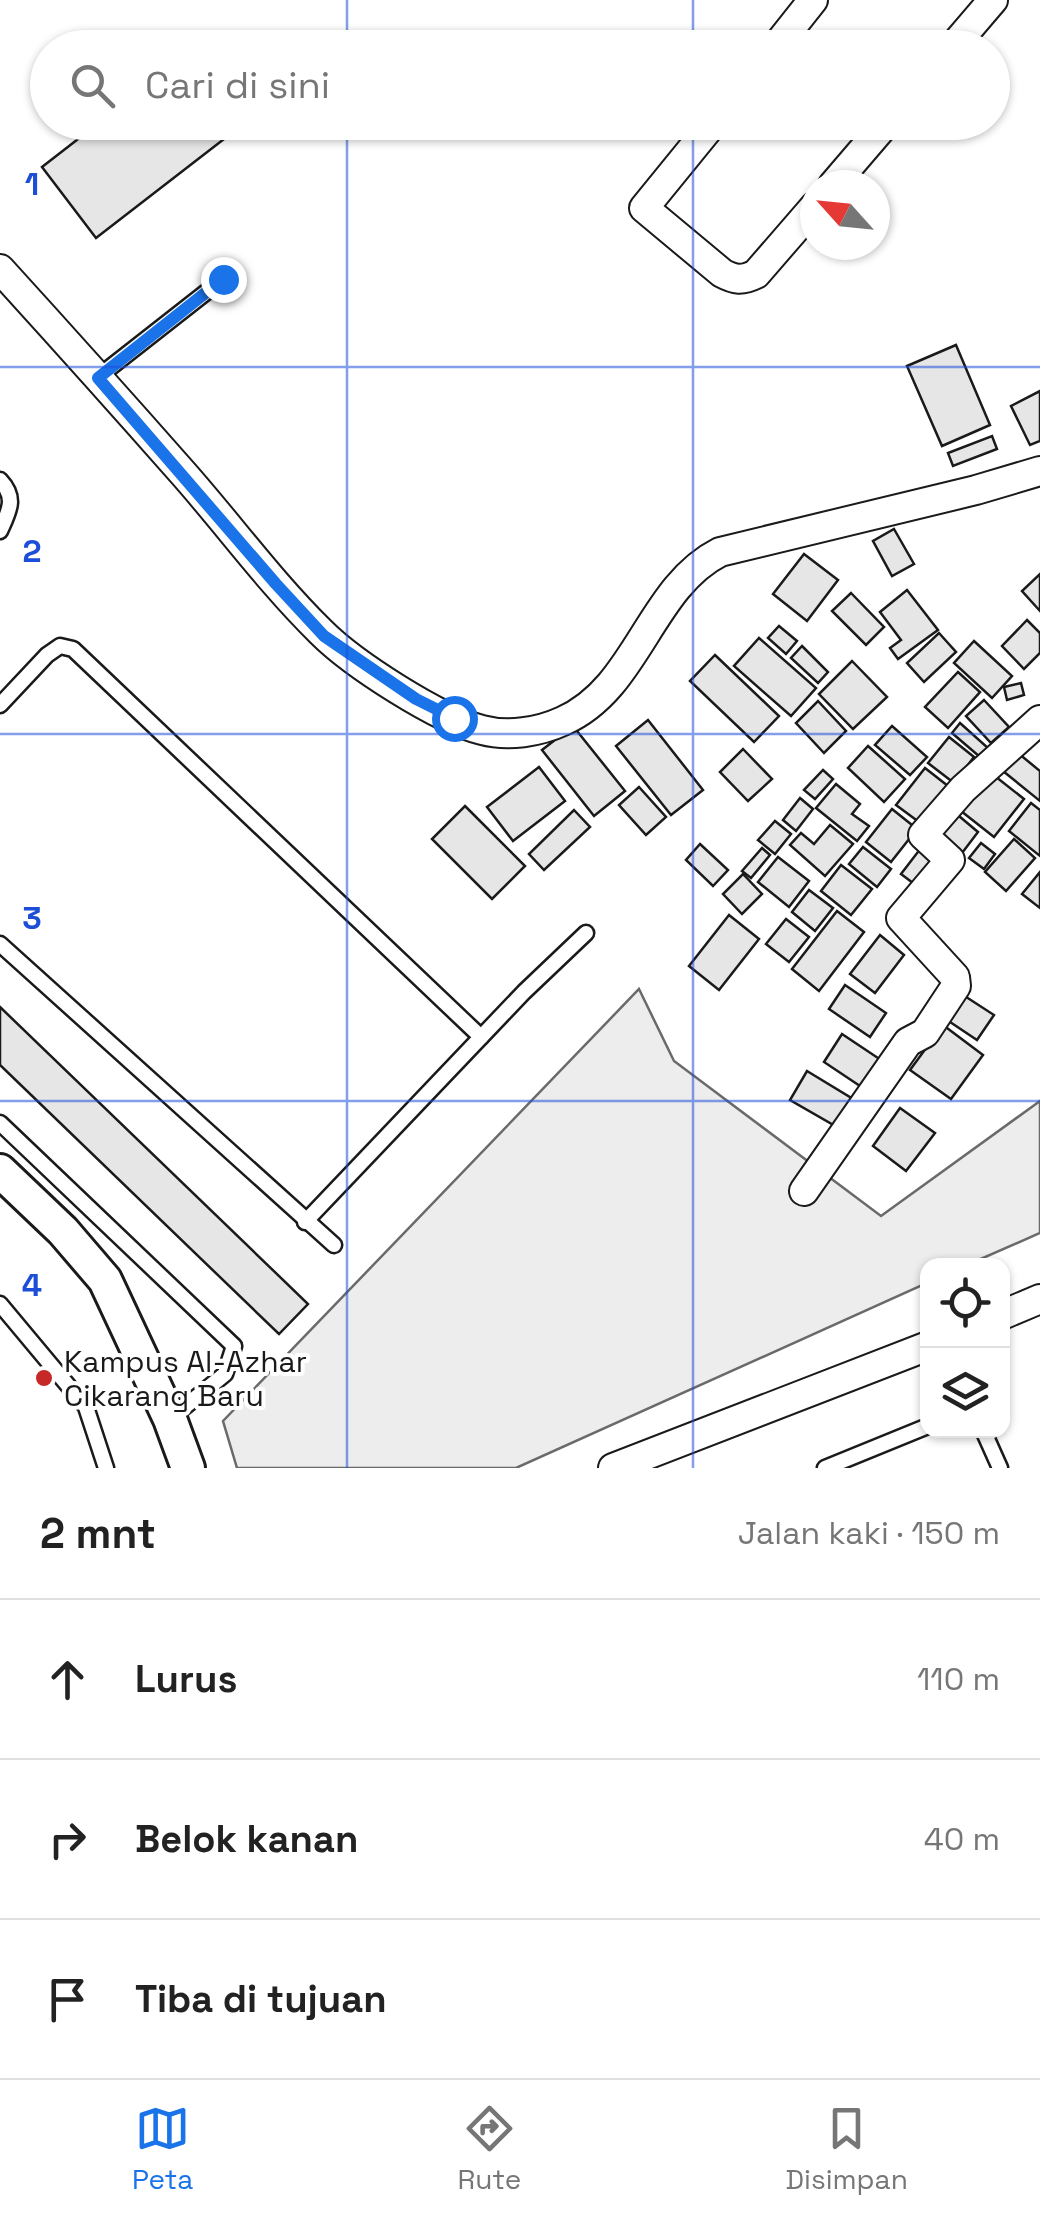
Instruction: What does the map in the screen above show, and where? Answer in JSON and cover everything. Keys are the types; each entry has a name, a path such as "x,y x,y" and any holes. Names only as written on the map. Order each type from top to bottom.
{"street":[{"path":"790,30 814,0"},
{"path":"968,30 994,0"},
{"path":"699,140 644,208 657,219 735,280 746,280 756,274 800,223"},
{"path":"846,170 872,140"},
{"path":"0,269 324,636 416,699 480,730 537,730 564,721 597,699 616,678 690,570 720,552 1040,471"},
{"path":"804,1191 908,1042 925,1033 956,986 956,977 901,918 950,860 922,835 963,789 1040,720"},
{"path":"0,1171 63,1231 105,1280 170,1419 188,1468"},
{"path":"1010,1312 1040,1299"},
{"path":"613,1468 923,1348"}],"lane":[{"path":"98,378 223,279"},
{"path":"0,480 9,490 12,506 0,531"},
{"path":"0,706 47,655 60,646 73,650 481,1038"},
{"path":"305,1222 586,933"},
{"path":"0,944 334,1246"},
{"path":"0,1123 234,1346 225,1374 170,1419"},
{"path":"0,1304 86,1408 106,1468"},
{"path":"824,1468 920,1429"},
{"path":"987,1438 1000,1468"}],"shaded area":[{"path":"639,989 674,1061 881,1216 1040,1101 1040,1233 983,1258 920,1258 920,1286 516,1468 237,1468 223,1421"}],"building":[{"path":"77,140 223,140 96,238 42,167"},
{"path":"956,345 990,425 942,446 907,366"},
{"path":"1040,391 1040,441 1030,445 1011,406"},
{"path":"992,436 997,449 953,466 948,453"},
{"path":"894,529 914,564 892,576 873,541"},
{"path":"804,554 838,580 807,621 773,594"},
{"path":"1040,574 1040,611 1022,591"},
{"path":"907,590 938,630 898,659 890,648 901,640 880,612"},
{"path":"851,593 884,627 866,645 832,611"},
{"path":"1027,620 1040,633 1040,653 1024,669 1002,646"},
{"path":"779,626 797,641 786,654 768,638"},
{"path":"939,633 956,652 924,682 907,663"},
{"path":"759,638 816,688 791,716 734,666"},
{"path":"974,641 1012,676 992,698 954,663"},
{"path":"802,646 828,672 818,683 791,658"},
{"path":"715,655 779,716 754,742 690,681"},
{"path":"852,661 887,697 853,729 819,694"},
{"path":"958,672 980,692 948,728 925,707"},
{"path":"1021,683 1024,695 1007,700 1004,687"},
{"path":"984,700 1009,727 991,743 966,716"},
{"path":"818,701 846,731 824,753 796,723"},
{"path":"648,720 703,790 671,815 616,746"},
{"path":"960,723 988,748 980,757 952,733"},
{"path":"573,726 625,791 594,816 542,750"},
{"path":"892,726 927,757 910,775 875,745"},
{"path":"949,737 974,757 954,783 928,763"},
{"path":"868,746 905,779 884,802 848,768"},
{"path":"743,749 772,779 748,801 720,772"},
{"path":"1013,749 1040,771 1040,801 998,767"},
{"path":"539,767 565,801 513,841 487,807"},
{"path":"925,768 948,786 919,822 896,805"},
{"path":"823,770 833,779 815,799 804,790"},
{"path":"991,773 1024,799 994,837 961,811"},
{"path":"836,784 860,804 852,814 869,826 857,841 816,808"},
{"path":"639,787 666,817 646,835 619,805"},
{"path":"800,798 813,809 796,831 783,820"},
{"path":"1031,803 1040,810 1040,856 1009,831"},
{"path":"465,806 525,866 492,899 432,839"},
{"path":"892,809 917,829 891,862 866,842"},
{"path":"574,810 590,827 544,870 529,854"},
{"path":"953,811 978,832 959,857 933,836"},
{"path":"775,821 791,834 775,854 758,840"},
{"path":"830,825 853,844 825,876 790,845 801,833 814,844"},
{"path":"1014,839 1035,858 1006,891 985,872"},
{"path":"981,843 995,854 984,869 969,858"},
{"path":"700,844 728,870 713,886 686,860"},
{"path":"924,844 943,862 921,889 901,874"},
{"path":"863,847 891,869 877,887 849,864"},
{"path":"762,848 770,855 751,878 742,871"},
{"path":"778,857 809,881 789,907 758,882"},
{"path":"841,865 872,889 851,915 821,891"},
{"path":"1040,872 1040,908 1022,894"},
{"path":"743,874 762,894 742,914 723,894"},
{"path":"809,890 833,908 815,931 792,912"},
{"path":"837,911 864,932 819,991 792,969"},
{"path":"729,915 759,939 719,990 689,966"},
{"path":"786,919 809,937 789,962 766,944"},
{"path":"880,935 904,955 875,993 850,974"},
{"path":"845,985 886,1013 870,1037 829,1009"},
{"path":"960,993 994,1015 977,1040 944,1018"},
{"path":"0,1007 308,1304 279,1334 0,1065"},
{"path":"943,1025 983,1055 951,1099 910,1070"},
{"path":"842,1034 884,1062 866,1090 824,1062"},
{"path":"807,1071 853,1099 837,1127 790,1100"},
{"path":"900,1108 935,1133 906,1171 873,1146"}],"place":[{"name":"Kampus Al-Azhar Cikarang Baru","path":"44,1378"}],"route":[{"path":"223,279 98,378 324,636 416,699 454,718"}]}
